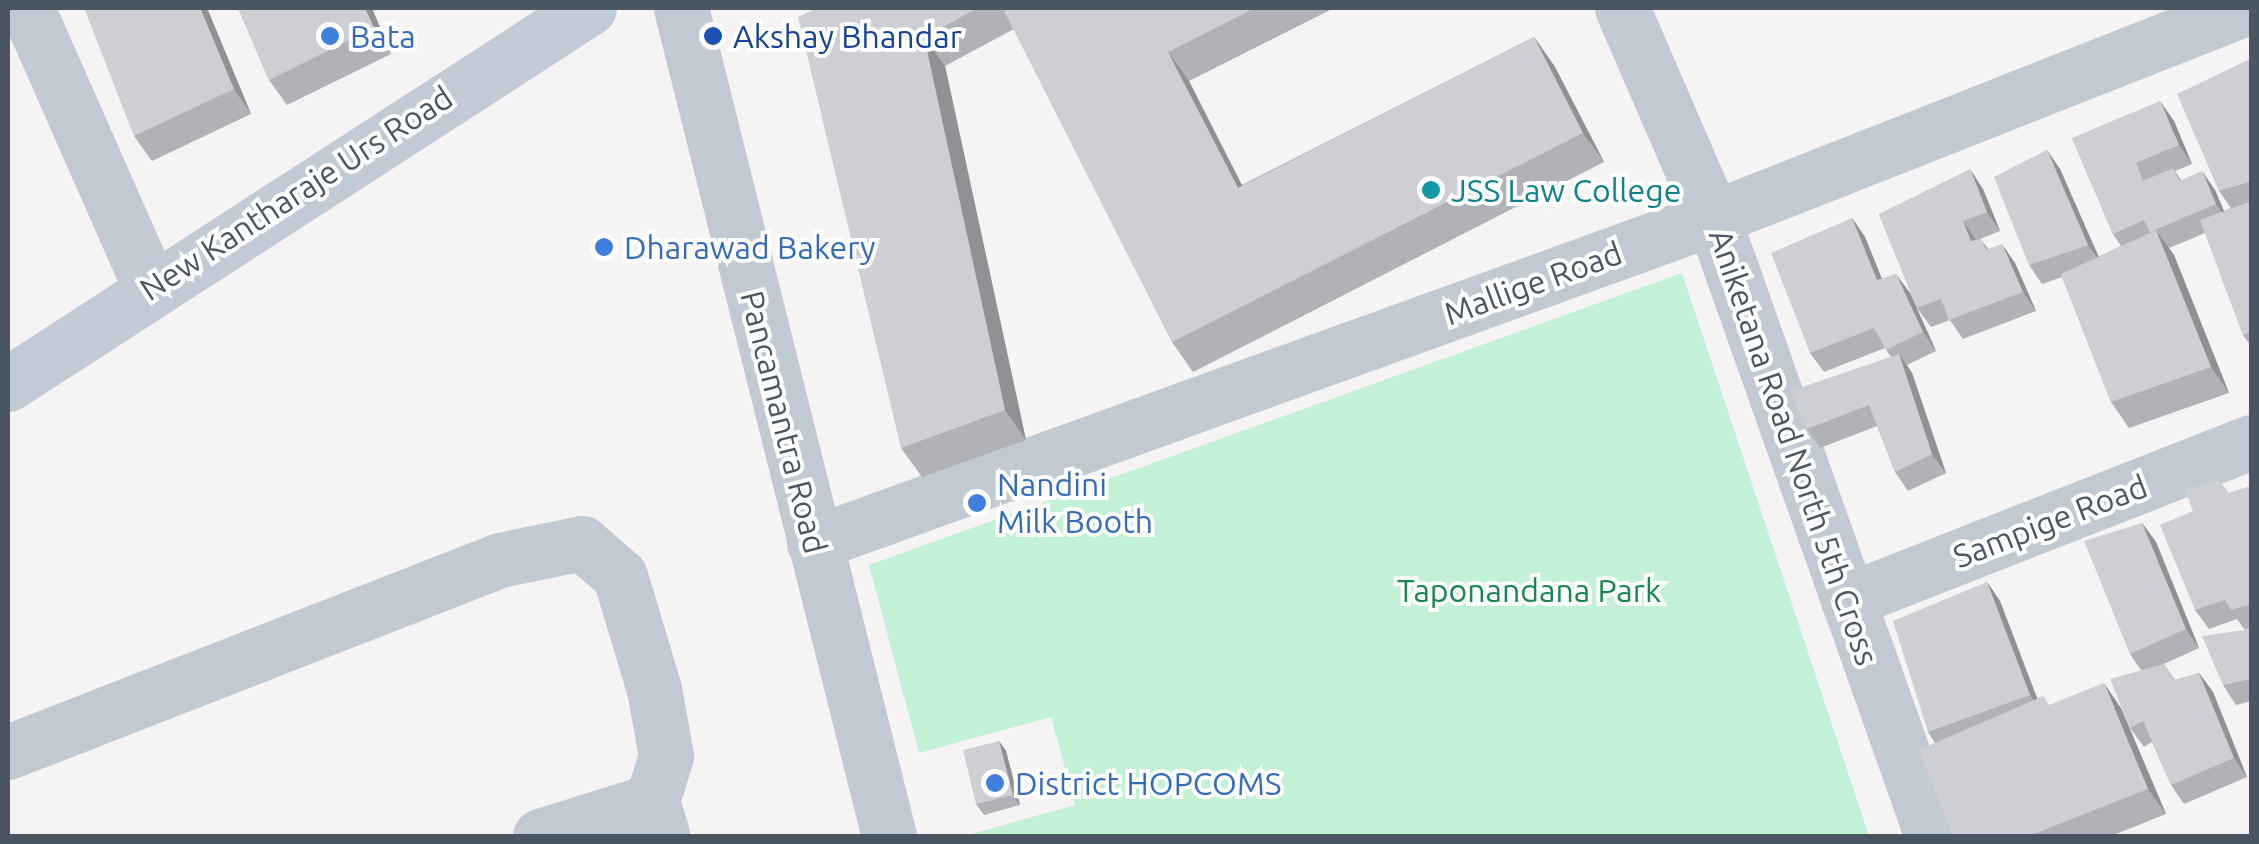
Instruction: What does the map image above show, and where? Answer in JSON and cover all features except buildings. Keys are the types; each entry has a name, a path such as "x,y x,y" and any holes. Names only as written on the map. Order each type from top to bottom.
{"main road":[{"name":"New Kantharaje Urs Road","path":"8,384 565,13"}],"street":[{"path":"26,8 150,287"},
{"name":"Pancamantra Road","path":"681,8 889,836"},
{"name":"Aniketana Road North 5th Cross","path":"1622,8 1713,218 1932,836"},
{"name":"Mallige Road","path":"814,543 1713,218 2246,8"},
{"name":"Sampige Road","path":"1848,600 2252,442"},
{"path":"8,752 500,560 582,542 620,576 654,689 666,756 658,819 540,836"}],"green space":[{"name":"Taponandana Park","path":"1682,273 1869,836 964,836 1075,805 1051,717 919,753 869,565"}],"place":[{"name":"Bata","path":"330,36"},
{"name":"Akshay Bhandar","path":"713,36"},
{"name":"JSS Law College","path":"1431,190"},
{"name":"Dharawad Bakery","path":"604,247"},
{"name":"Nandini Milk Booth","path":"977,503"},
{"name":"District HOPCOMS","path":"995,783"}]}
